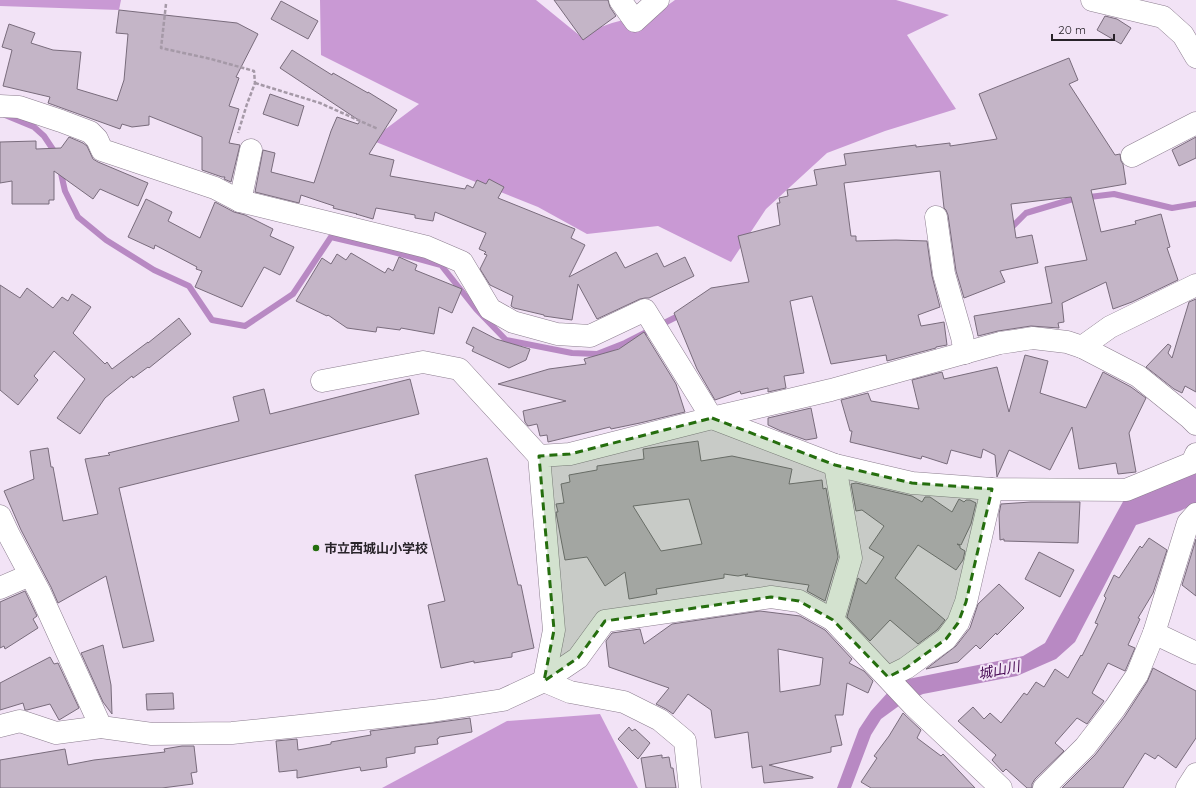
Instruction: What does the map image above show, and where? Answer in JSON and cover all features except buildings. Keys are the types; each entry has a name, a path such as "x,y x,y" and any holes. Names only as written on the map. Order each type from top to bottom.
{"street":[{"path":"620,0 635,21 658,0"},
{"path":"1092,0 1162,17 1183,35 1196,57"},
{"path":"0,106 20,107 90,132 97,139 102,150 215,188 240,201 428,247 462,262 490,309 513,322 557,334 590,336 644,310 712,418 835,465 912,483 992,490 1126,490 1192,463 1196,454"},
{"path":"1132,156 1196,123"},
{"path":"240,201 252,150"},
{"path":"936,217 944,274 962,337 965,353"},
{"path":"1082,347 1110,327 1196,285"},
{"path":"539,456 570,454 831,390 1000,342 1033,338 1067,342 1082,347 1138,376 1196,424"},
{"path":"322,381 423,362 459,369 539,456 554,630 544,681"},
{"path":"833,620 851,558 835,465"},
{"path":"890,680 946,639 958,623 966,602 992,490"},
{"path":"1044,788 1085,747 1116,708 1137,675 1154,633 1188,523 1196,514"},
{"path":"0,516 40,593 101,727"},
{"path":"0,588 30,575"},
{"path":"0,726 20,721 56,733 101,727 152,734 232,733 432,711 503,700 544,681 578,658 605,621 771,597 799,601 833,620 914,706 1001,788"},
{"path":"1154,633 1196,653"},
{"path":"544,681 570,692 624,702 660,720 685,741 690,788"},
{"path":"1187,788 1196,774"}],"path":[{"path":"166,4 161,48 211,59 254,71 255,83 238,135 252,150"},
{"path":"255,83 320,103 378,129"}],"highlighted area":[{"path":"712,418 835,465 912,483 992,489 966,602 958,623 946,639 906,668 888,677 833,620 799,601 771,597 605,621 578,658 544,681 554,630 539,456 570,454"}],"shaded area":[{"path":"0,0 121,0 119,10 0,6"},
{"path":"320,0 536,0 579,35 612,23 661,10 675,0 896,0 949,15 907,35 956,109 885,131 827,153 766,209 731,262 658,226 587,234 538,207 371,140 419,104 321,55"},
{"path":"600,714 638,788 382,788 507,721"}],"water":[{"name":"城山川","path":"1196,471 1196,503 1180,511 1136,525 1075,642 1056,659 1017,676 923,694 903,703 881,719 871,735 851,788 837,788 859,729 871,711 890,690 908,679 1023,656 1045,643 1125,498"}],"waterway":[{"path":"5,115 34,127 44,136 56,154"},
{"path":"60,169 65,191 78,217 106,240 154,270 189,286 212,320 245,326 293,294 331,237 441,265 476,309 506,340 572,353 597,354 625,343 682,314"},
{"path":"1009,230 1026,213 1073,199 1114,194 1172,208 1196,204"}],"place":[{"name":"市立西城山小学校","path":"316,548"}]}
